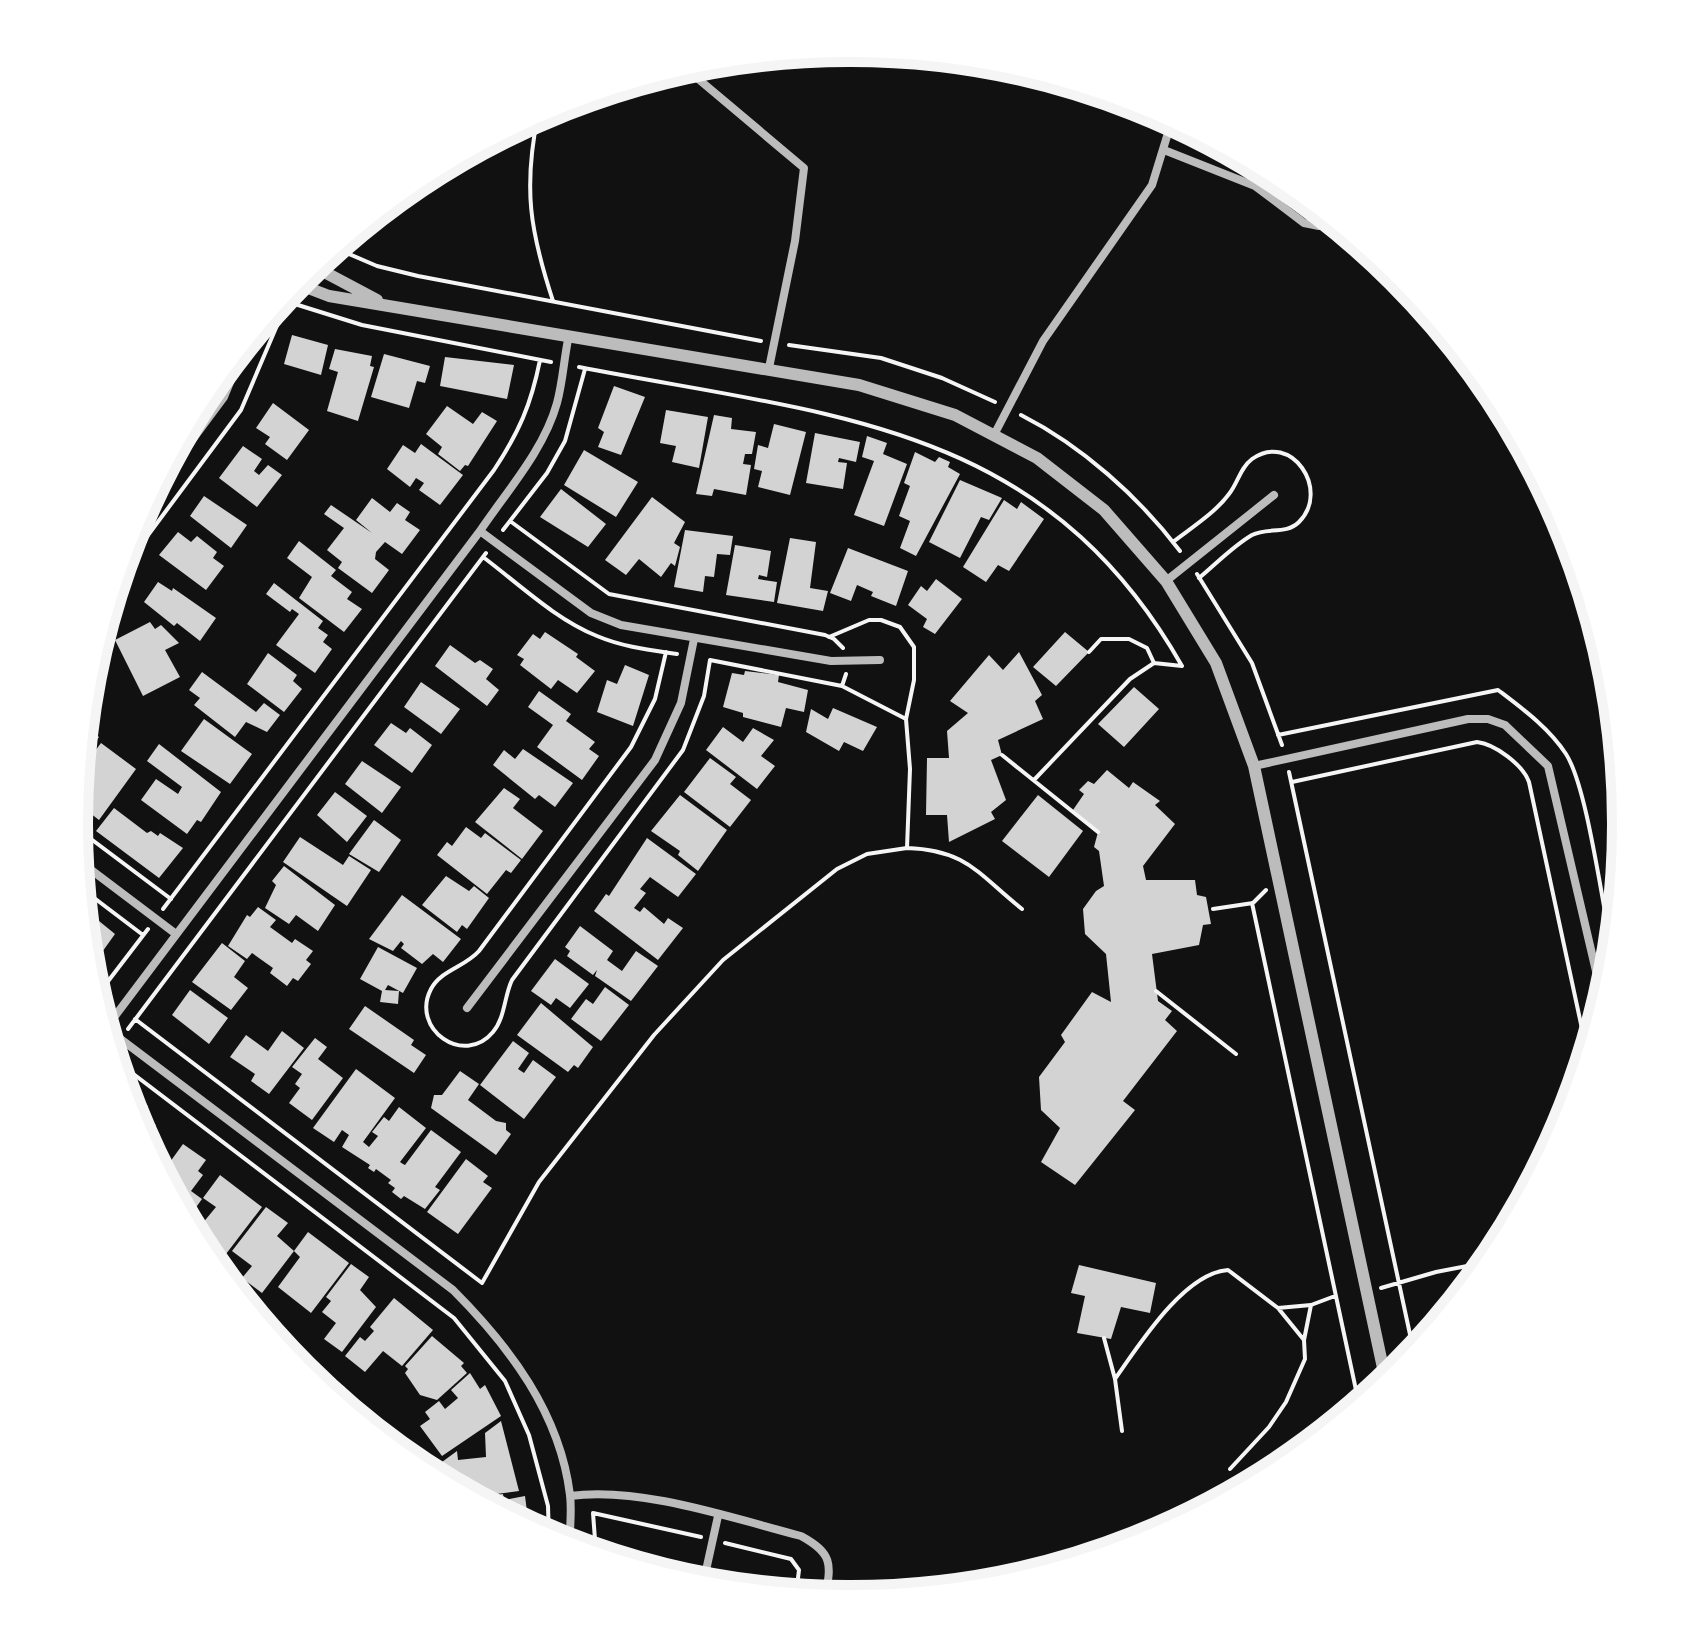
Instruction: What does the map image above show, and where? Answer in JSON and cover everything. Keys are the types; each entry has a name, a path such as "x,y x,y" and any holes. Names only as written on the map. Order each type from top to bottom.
{"street":[{"path":"697,78 804,168 797,226 769,368"},
{"path":"994,435 1051,328 1152,185 1169,133"},
{"path":"1164,150 1255,186 1304,223 1321,225"},
{"path":"325,273 387,306"},
{"path":"309,288 329,296 859,385 955,415 1037,458 1104,510 1166,581 1216,663 1254,766 1383,1367"},
{"path":"113,1018 480,531 544,436 557,402 569,335"},
{"path":"196,435 224,397 230,382"},
{"path":"1166,581 1274,495"},
{"path":"480,531 591,613 621,625 831,661 880,660"},
{"path":"467,1008 655,760 681,703 694,639"},
{"path":"1254,766 1468,719 1488,719 1505,725 1548,766 1597,972"},
{"path":"90,869 176,934"},
{"path":"1594,958 1600,957"},
{"path":"119,1038 453,1290 496,1333 531,1383 558,1445 570,1496 569,1531"},
{"path":"570,1496 601,1491 644,1497 801,1536 818,1546 827,1556 830,1568 827,1584"},
{"path":"706,1571 718,1516"}],"path":[{"path":"535,131 529,163 529,195 533,229 553,301"},
{"path":"346,253 377,266 418,276 774,343 881,358 942,378 1036,422 1110,476 1160,525 1223,611 1252,663 1287,759 1411,1339"},
{"path":"294,304 362,325 861,422 920,439 968,460 1053,511 1135,590 1182,666 1154,663 1130,679 1034,780"},
{"path":"142,543 241,410 275,323"},
{"path":"106,984 494,470 517,435 532,402 540,360"},
{"path":"510,521 609,594 825,635 839,643 850,661 842,686 906,719 910,769 907,848"},
{"path":"1089,652 1101,639 1129,639 1147,648 1154,663"},
{"path":"1278,735 1498,690 1533,718 1567,756 1578,786 1605,919"},
{"path":"1291,782 1477,742 1485,743 1521,768 1529,782 1583,1032"},
{"path":"1002,755 1098,832"},
{"path":"89,837 171,899"},
{"path":"135,1019 482,1283 539,1182 654,1035 723,960 837,869 867,854 907,848 948,852 963,859 1022,909"},
{"path":"1213,909 1252,903 1262,891 1280,887"},
{"path":"92,897 143,936"},
{"path":"1252,903 1356,1392"},
{"path":"1156,991 1236,1054"},
{"path":"130,1072 454,1318 505,1381 529,1435 548,1506 549,1522"},
{"path":"1367,1290 1399,1285 1436,1272 1470,1266"},
{"path":"1115,1379 1146,1334 1191,1286 1213,1271 1228,1270 1278,1308 1304,1340"},
{"path":"1278,1308 1311,1305 1335,1296"},
{"path":"1230,1469 1269,1427 1286,1402 1305,1359 1304,1340 1311,1305"},
{"path":"1104,1338 1115,1379 1122,1431"},
{"path":"595,1541 593,1513 791,1559 799,1570 797,1583"}],"building":[{"path":"292,335 328,345 321,375 284,364"},
{"path":"335,349 372,356 370,366 374,367 358,421 327,411 338,372 329,369"},
{"path":"384,354 430,366 425,383 417,381 409,408 371,397"},
{"path":"445,357 514,365 507,399 440,386"},
{"path":"614,386 645,397 621,455 598,447 604,432 598,428"},
{"path":"273,403 309,430 287,460 265,444 270,437 256,428"},
{"path":"447,406 473,424 482,412 497,421 468,466 465,465 460,471 438,454 442,447 426,434"},
{"path":"666,410 708,417 699,468 672,462 676,446 660,443"},
{"path":"714,415 732,418 731,429 756,432 752,454 745,454 743,464 751,465 746,495 714,489 712,496 696,494"},
{"path":"774,424 806,432 790,495 758,487 762,471 754,469 758,445 768,448"},
{"path":"815,433 860,442 856,462 839,458 838,462 847,463 843,489 806,483"},
{"path":"867,436 887,443 883,454 907,464 884,526 854,515 874,461 862,457"},
{"path":"421,444 463,475 440,505 419,490 424,483 416,478 410,487 387,469 403,445 415,453"},
{"path":"243,446 262,459 254,471 259,475 268,465 282,475 257,507 219,478"},
{"path":"584,450 638,482 616,517 564,485"},
{"path":"915,452 935,462 939,457 950,462 948,467 960,474 916,556 900,548 910,521 899,516 910,486 904,483"},
{"path":"960,480 1002,498 989,520 981,517 960,558 929,542"},
{"path":"561,489 606,524 588,547 540,517"},
{"path":"204,496 247,525 231,548 190,516"},
{"path":"652,497 685,522 674,543 680,547 675,566 671,563 661,577 639,559 626,575 605,560"},
{"path":"372,498 390,512 397,503 410,512 405,520 420,530 402,554 385,542 376,552 375,559 389,570 372,593 338,568 342,562 327,550 344,528 324,514 331,505 372,533 356,520"},
{"path":"1004,500 1017,509 1021,502 1044,519 1009,571 998,565 986,582 963,567"},
{"path":"685,530 733,536 730,555 717,554 714,577 705,576 703,592 674,587"},
{"path":"178,532 191,542 197,536 217,552 213,558 224,566 206,590 159,555"},
{"path":"790,538 816,542 810,588 828,591 823,611 777,603"},
{"path":"299,541 336,570 331,576 352,592 347,599 362,609 344,632 299,598 312,577 287,558"},
{"path":"735,545 771,551 767,577 759,575 758,579 777,582 774,602 726,595"},
{"path":"848,548 908,571 896,606 871,596 873,592 857,585 851,601 830,593"},
{"path":"936,579 962,599 935,634 923,627 927,619 908,605 921,586 927,591"},
{"path":"158,582 172,591 173,588 216,618 200,641 177,623 174,626 144,602"},
{"path":"274,583 323,621 318,628 328,635 323,642 332,649 315,673 276,645 299,614 292,609 290,612 266,594"},
{"path":"150,622 155,629 161,625 179,643 165,650 180,677 143,696 115,640"},
{"path":"545,632 578,654 576,657 595,671 577,693 558,680 551,689 520,665 524,659 517,655 533,634 540,639"},
{"path":"1065,632 1089,652 1056,686 1033,667"},
{"path":"450,645 475,663 480,660 493,669 486,679 499,690 487,706 435,666"},
{"path":"1019,652 1042,695 1035,701 1043,719 998,740 1002,755 991,760 1006,800 991,812 995,819 949,842 947,815 926,815 927,758 949,758 947,731 968,713 950,701 989,655 1003,670"},
{"path":"268,653 297,675 293,681 302,689 284,712 247,684"},
{"path":"625,665 649,675 633,726 597,712 607,680 617,684"},
{"path":"745,671 779,675 778,682 808,690 804,712 786,708 781,727 743,717 743,713 723,707 732,673 744,675"},
{"path":"202,672 256,712 264,703 280,715 267,732 246,722 235,737 194,705 200,698 189,690"},
{"path":"421,682 460,709 441,734 404,707"},
{"path":"1134,687 1159,709 1124,747 1098,724"},
{"path":"539,691 571,714 566,721 595,742 589,749 599,756 582,780 537,747 553,725 528,707"},
{"path":"833,708 877,727 863,751 844,742 839,751 806,732 811,709 828,719"},
{"path":"204,719 252,754 230,784 181,751"},
{"path":"391,723 406,733 410,728 432,745 412,773 374,745"},
{"path":"723,727 743,742 753,728 774,740 761,756 775,766 757,789 706,750"},
{"path":"101,743 136,769 99,820 88,812 92,755"},
{"path":"159,744 221,792 201,822 197,820 187,834 141,800 156,779 178,794 182,787 147,761"},
{"path":"523,749 573,783 555,807 539,795 535,799 493,765 504,750 515,759"},
{"path":"710,758 736,777 730,784 751,800 730,827 684,792"},
{"path":"362,761 401,787 382,813 345,784"},
{"path":"1107,770 1129,788 1133,782 1160,801 1155,805 1175,824 1143,866 1146,880 1195,880 1197,895 1206,897 1211,924 1203,925 1199,945 1152,954 1158,1001 1172,1011 1165,1020 1177,1031 1123,1101 1135,1110 1075,1185 1041,1162 1060,1128 1041,1110 1039,1077 1065,1042 1061,1035 1092,992 1111,1002 1106,954 1085,934 1083,909 1096,891 1104,886 1099,851 1094,847 1098,832 1073,810 1084,794 1079,790 1088,781 1094,784"},
{"path":"504,788 520,799 513,808 543,831 522,859 475,822"},
{"path":"335,792 367,816 347,842 317,815"},
{"path":"680,795 727,830 698,871 678,855 680,851 651,831"},
{"path":"1038,795 1083,831 1049,877 1002,841"},
{"path":"114,808 147,833 151,831 158,836 160,833 183,848 159,878 96,831"},
{"path":"374,820 401,840 379,872 349,854"},
{"path":"466,827 481,838 485,833 521,860 511,873 506,870 487,894 437,855 447,842 452,846"},
{"path":"300,837 343,865 349,856 371,870 347,906 283,862"},
{"path":"647,838 696,874 678,897 650,877 640,889 646,893 634,908 640,912 644,907 664,924 668,918 683,928 658,960 594,911 606,894 609,896"},
{"path":"284,866 335,905 318,931 296,915 289,924 265,908 276,885 272,881"},
{"path":"446,876 469,891 474,886 489,898 467,929 462,925 457,932 422,905"},
{"path":"402,895 461,939 443,962 433,954 422,964 401,948 404,944 401,941 393,951 369,939"},
{"path":"258,907 276,920 270,927 292,943 295,939 313,951 306,960 311,964 298,981 293,978 287,986 270,973 273,968 252,953 247,959 228,946 247,915 250,917"},
{"path":"94,917 115,934 100,955"},
{"path":"580,926 613,951 607,960 622,971 636,951 658,966 631,1001 595,976 597,970 593,975 567,956 570,951 565,947"},
{"path":"222,943 245,961 234,977 248,988 231,1010 192,982"},
{"path":"378,947 417,968 403,993 388,985 385,990 399,991 398,1004 380,1002 382,991 360,979"},
{"path":"555,959 589,984 570,1008 556,998 551,1005 531,991"},
{"path":"605,987 629,1005 601,1041 571,1019 586,999 593,1004"},
{"path":"190,990 228,1018 209,1044 172,1015"},
{"path":"541,1003 593,1047 578,1068 574,1065 568,1072 517,1035"},
{"path":"365,1006 414,1040 411,1045 426,1055 414,1073 349,1029"},
{"path":"282,1031 304,1048 269,1094 251,1081 255,1074 230,1057 246,1035 268,1051"},
{"path":"315,1038 327,1047 318,1059 343,1078 312,1120 289,1103 300,1088 295,1084 302,1074 292,1067"},
{"path":"513,1041 529,1053 518,1069 524,1073 533,1060 556,1077 524,1119 480,1085"},
{"path":"356,1069 395,1098 363,1142 369,1147 378,1136 372,1132 384,1117 389,1121 399,1107 426,1128 400,1162 405,1165 431,1130 461,1152 435,1187 440,1190 425,1209 404,1196 401,1199 392,1192 395,1188 388,1183 391,1180 376,1169 374,1172 368,1168 370,1165 342,1147 349,1135 342,1130 334,1142 313,1128"},
{"path":"460,1071 479,1084 468,1100 496,1121 506,1123 506,1130 511,1134 496,1155 431,1108 434,1095 442,1095"},
{"path":"183,1144 206,1160 198,1171 203,1175 191,1191 202,1199 194,1210 191,1204 169,1163"},
{"path":"466,1159 488,1176 483,1182 492,1188 458,1234 427,1212"},
{"path":"220,1175 262,1207 226,1254 216,1246 203,1223 216,1207 203,1198"},
{"path":"266,1207 288,1223 277,1236 294,1251 262,1293 242,1278 252,1266 232,1251"},
{"path":"308,1232 349,1263 311,1313 278,1287 300,1257 294,1251"},
{"path":"351,1264 369,1277 360,1290 376,1307 342,1352 324,1339 336,1323 322,1312 331,1301 326,1297"},
{"path":"1079,1265 1156,1283 1150,1313 1121,1307 1111,1339 1077,1333 1085,1296 1071,1293"},
{"path":"394,1298 433,1330 402,1366 383,1351 365,1372 345,1356 360,1337 365,1341 374,1331 370,1327"},
{"path":"432,1336 464,1363 461,1366 467,1373 437,1400 420,1395 405,1373 408,1369 405,1366"},
{"path":"470,1373 480,1389 485,1385 501,1416 442,1456 420,1426 430,1419 425,1412 439,1401 445,1409 458,1398 451,1390"},
{"path":"501,1421 519,1491 491,1495 443,1467 442,1462 457,1451 458,1460 486,1457 485,1433"},
{"path":"503,1494 504,1500 525,1496 527,1512 513,1506 493,1495"}]}
